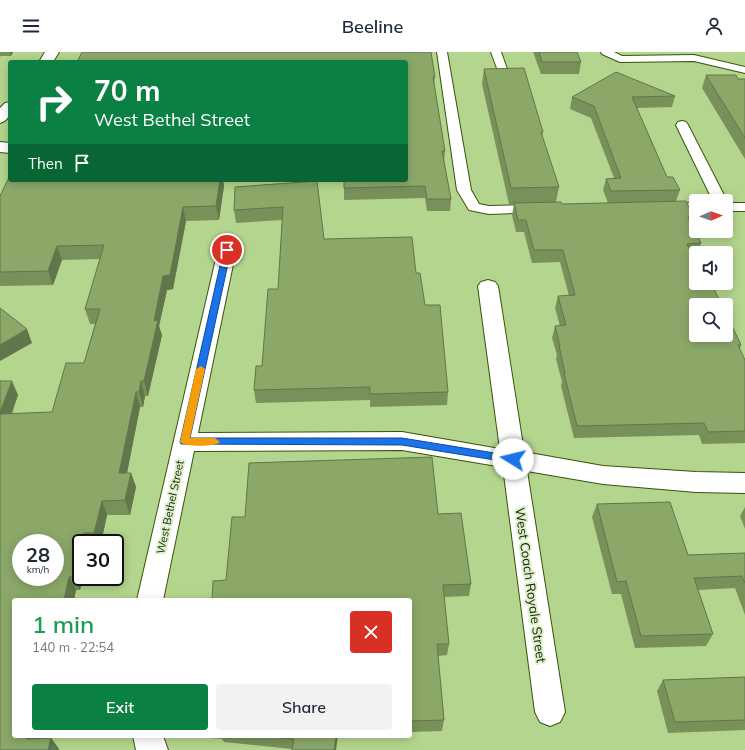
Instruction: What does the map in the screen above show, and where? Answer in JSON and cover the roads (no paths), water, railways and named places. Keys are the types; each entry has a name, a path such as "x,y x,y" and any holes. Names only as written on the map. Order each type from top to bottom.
{"street":[{"path":"0,118 8,108"},
{"name":"West Bethel Street","path":"150,598 227,250"},
{"name":"West Coach Royale Street","path":"488,286 550,712"},
{"path":"185,442 402,441 603,475 696,482 745,483"},
{"path":"148,738 150,747 153,750"}],"lane":[{"path":"442,52 464,190 474,207 489,210 552,209"},
{"path":"496,52 502,69"},
{"path":"606,52 620,59 694,58 745,70"},
{"path":"682,125 716,194"},
{"path":"656,208 689,207"},
{"path":"733,207 745,207"}]}
